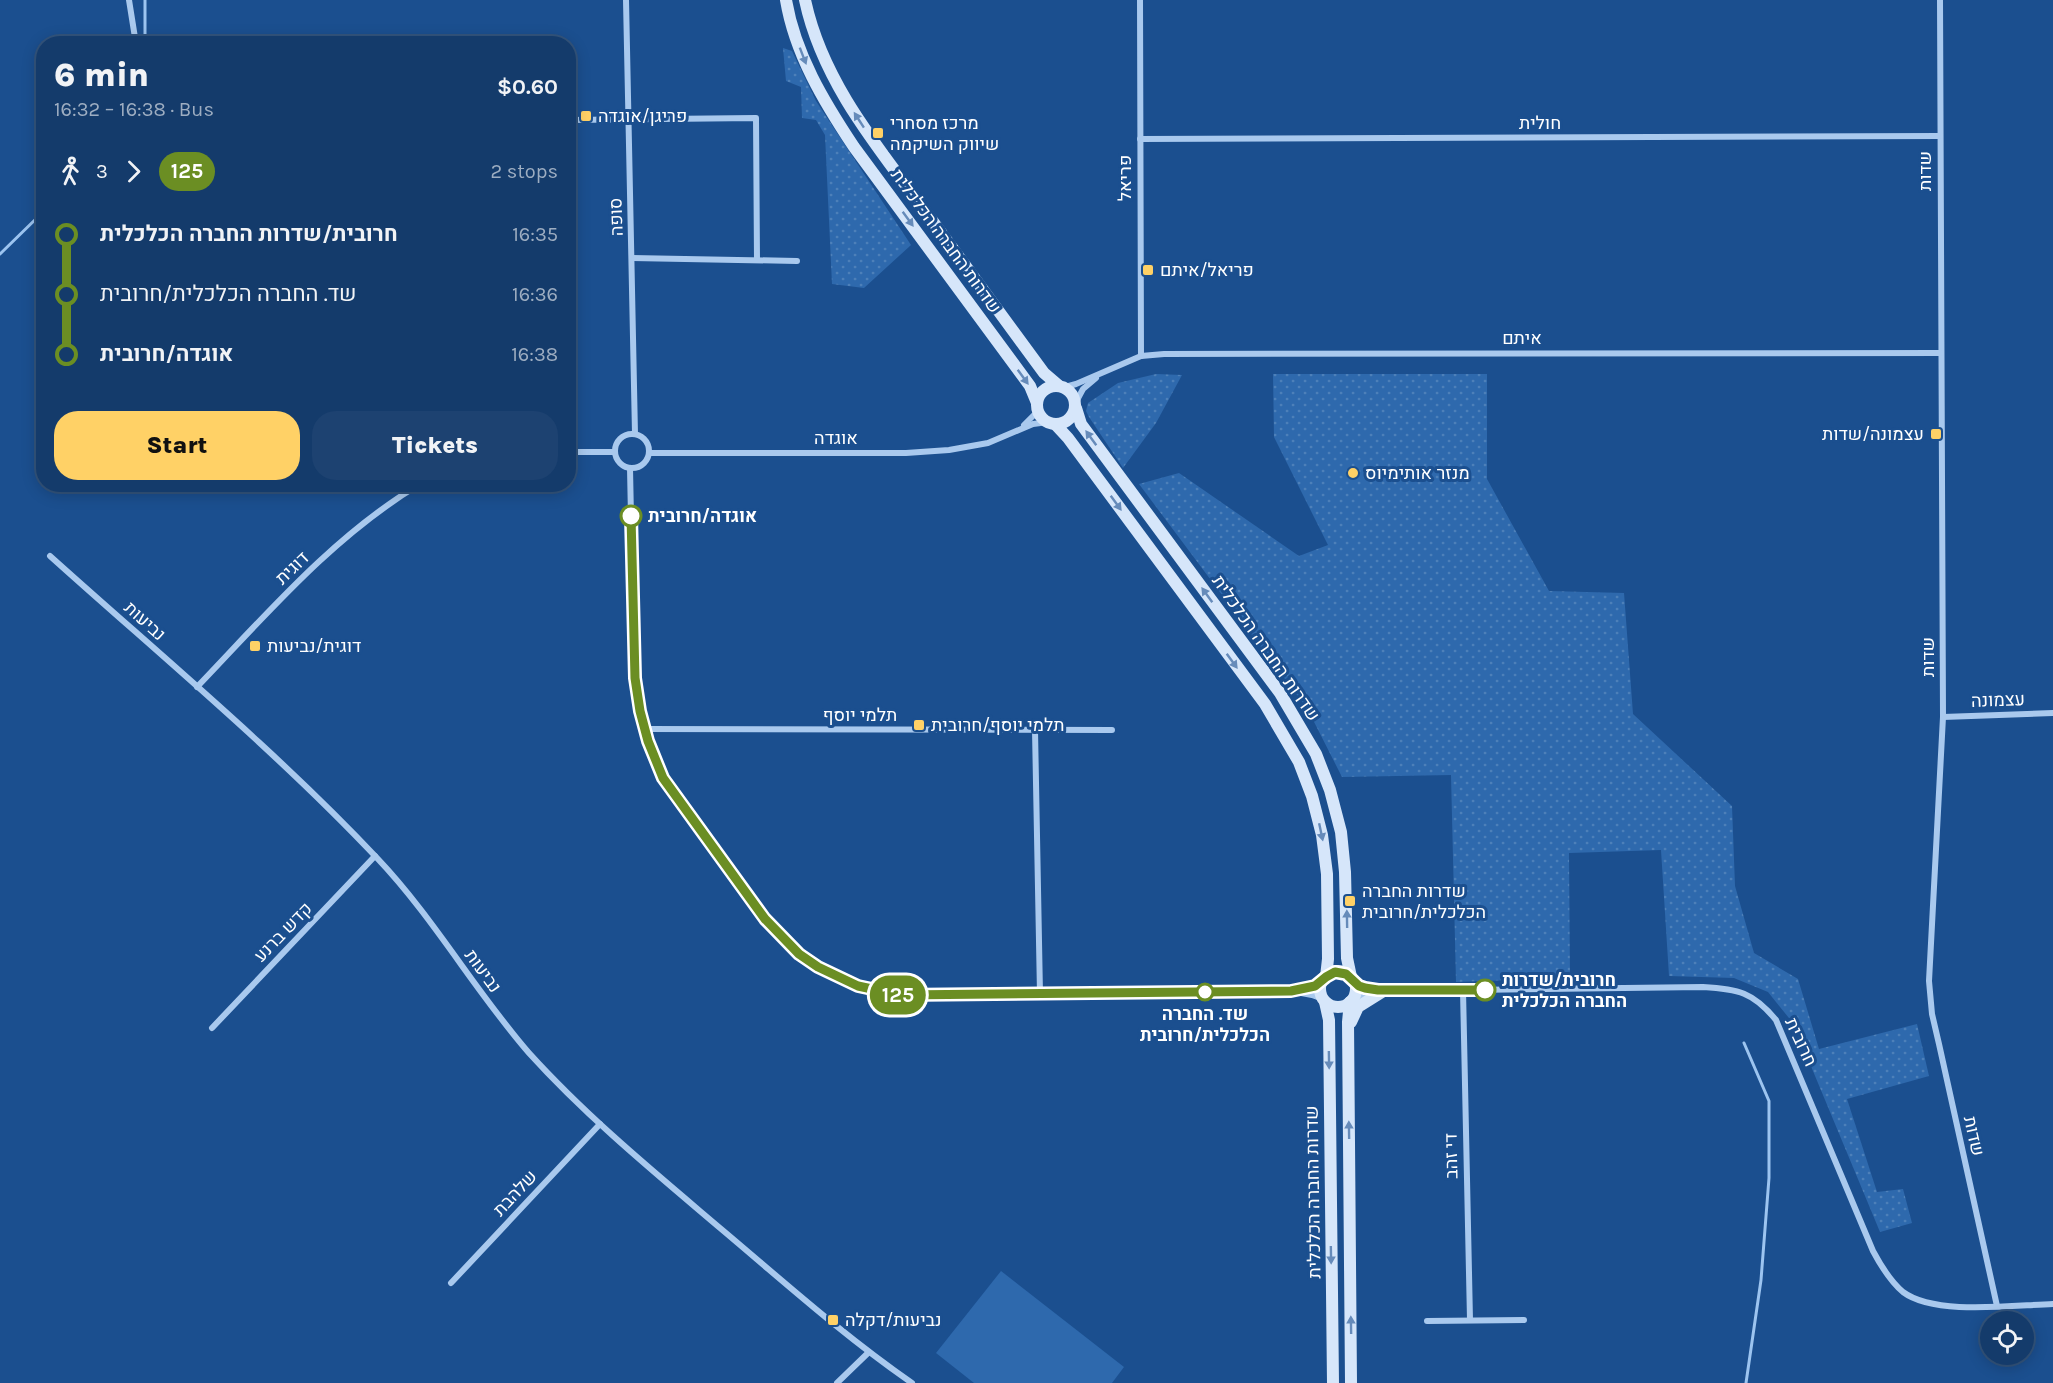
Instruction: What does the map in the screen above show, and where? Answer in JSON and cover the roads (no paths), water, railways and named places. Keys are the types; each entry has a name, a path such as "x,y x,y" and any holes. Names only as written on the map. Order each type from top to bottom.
{"main road":[{"name":"שדרות החברה הכלכלית","path":"786,0 792,27 807,68 828,107 854,147 1030,386 1037,407"},
{"name":"שדרות החברה הכלכלית","path":"805,0 824,60 856,116 1044,373 1061,386"},
{"path":"1052,386 1061,386 1074,396 1076,405 1066,422 1052,423 1037,407 1041,392 1052,386"},
{"name":"שדרות החברה הכלכלית","path":"1076,405 1082,424 1280,693 1316,754 1330,790 1341,832 1346,872 1347,958 1352,978"},
{"name":"שדרות החברה הכלכלית","path":"1052,423 1068,438 1265,704 1299,762 1312,796 1325,854 1328,960 1324,978"},
{"path":"1335,972 1341,972 1352,978 1356,989 1352,1000 1341,1007 1335,1007 1324,1000 1320,989 1324,978 1335,972"},
{"path":"1348,1035 1353,1014 1358,1007 1388,992"},
{"name":"שדרות החברה הכלכלית","path":"1324,1000 1329,1020 1333,1383"},
{"name":"שדרות החברה הכלכלית","path":"1352,1000 1348,1011 1352,1383"}],"street":[{"path":"129,0 135,36"},
{"name":"סופה","path":"626,0 635,434"},
{"name":"פריאל","path":"1140,0 1141,356"},
{"name":"שדות","path":"1940,0 1943,717 1929,981 1932,1014 1997,1306"},
{"path":"576,120 756,118 757,260"},
{"name":"חולית","path":"1140,140 1940,136"},
{"path":"632,258 797,261"},
{"name":"איתם","path":"1061,386 1077,384 1141,356 1164,354 1941,353"},
{"name":"איתם","path":"1076,405 1083,389 1107,371"},
{"name":"אוגדה","path":"1019,429 1030,421 1037,407"},
{"name":"אוגדה","path":"649,453 906,453 949,450 988,443 1034,424 1052,423"},
{"path":"635,434 647,443 649,453 648,458 640,466 630,468 620,462 615,452 621,438 635,434"},
{"path":"576,452 615,452"},
{"path":"630,468 634,666 640,711 655,764 676,798 765,919 799,954 818,967 858,986 900,995 1291,991 1312,994 1324,1000"},
{"name":"דוגית","path":"196,687 332,550 362,523 407,492"},
{"name":"נביעות","path":"50,556 271,755 375,856 414,900 480,993 514,1035 551,1076 600,1124 869,1352 912,1383"},
{"name":"עצמונה","path":"1943,717 2053,712"},
{"name":"תלמי יוסף","path":"645,729 1112,730"},
{"path":"1035,730 1040,994"},
{"name":"קדש ברנע","path":"212,1028 375,856"},
{"path":"1291,991 1315,986 1324,978"},
{"name":"חרובית","path":"1352,978 1365,988 1388,992"},
{"name":"חרובית","path":"1352,1000 1388,992 1703,987 1733,990 1754,998 1776,1020 1873,1251 1883,1269 1902,1291 1914,1299 1944,1307 2053,1304"},
{"name":"די זהב","path":"1462,990 1470,1320"},
{"name":"שלהבת","path":"452,1283 600,1124"},
{"path":"1427,1321 1524,1320"},
{"path":"837,1383 869,1352"}],"waterway":[{"path":"145,0 145,36"},
{"path":"0,254 36,219"},
{"path":"1744,1043 1769,1101 1769,1178 1761,1280 1746,1383"}],"place":[{"name":"פריגן/אוגדה","path":"586,116"},
{"name":"מרכז מסחרי שיווק השיקמה","path":"878,133"},
{"name":"פריאל/איתם","path":"1148,270"},
{"name":"עצמונה/שדות","path":"1936,434"},
{"name":"מנזר אותימיוס","path":"1353,473"},
{"name":"אוגדה/חרובית","path":"631,516"},
{"name":"דוגית/נביעות","path":"255,646"},
{"name":"תלמי יוסף/חרובית","path":"919,725"},
{"name":"שדרות החברה הכלכלית/חרובית","path":"1350,901"},
{"name":"חרובית/שדרות החברה הכלכלית","path":"1485,990"},
{"name":"שד. החברה הכלכלית/חרובית","path":"1205,992"},
{"name":"נביעות/דקלה","path":"833,1320"}]}
